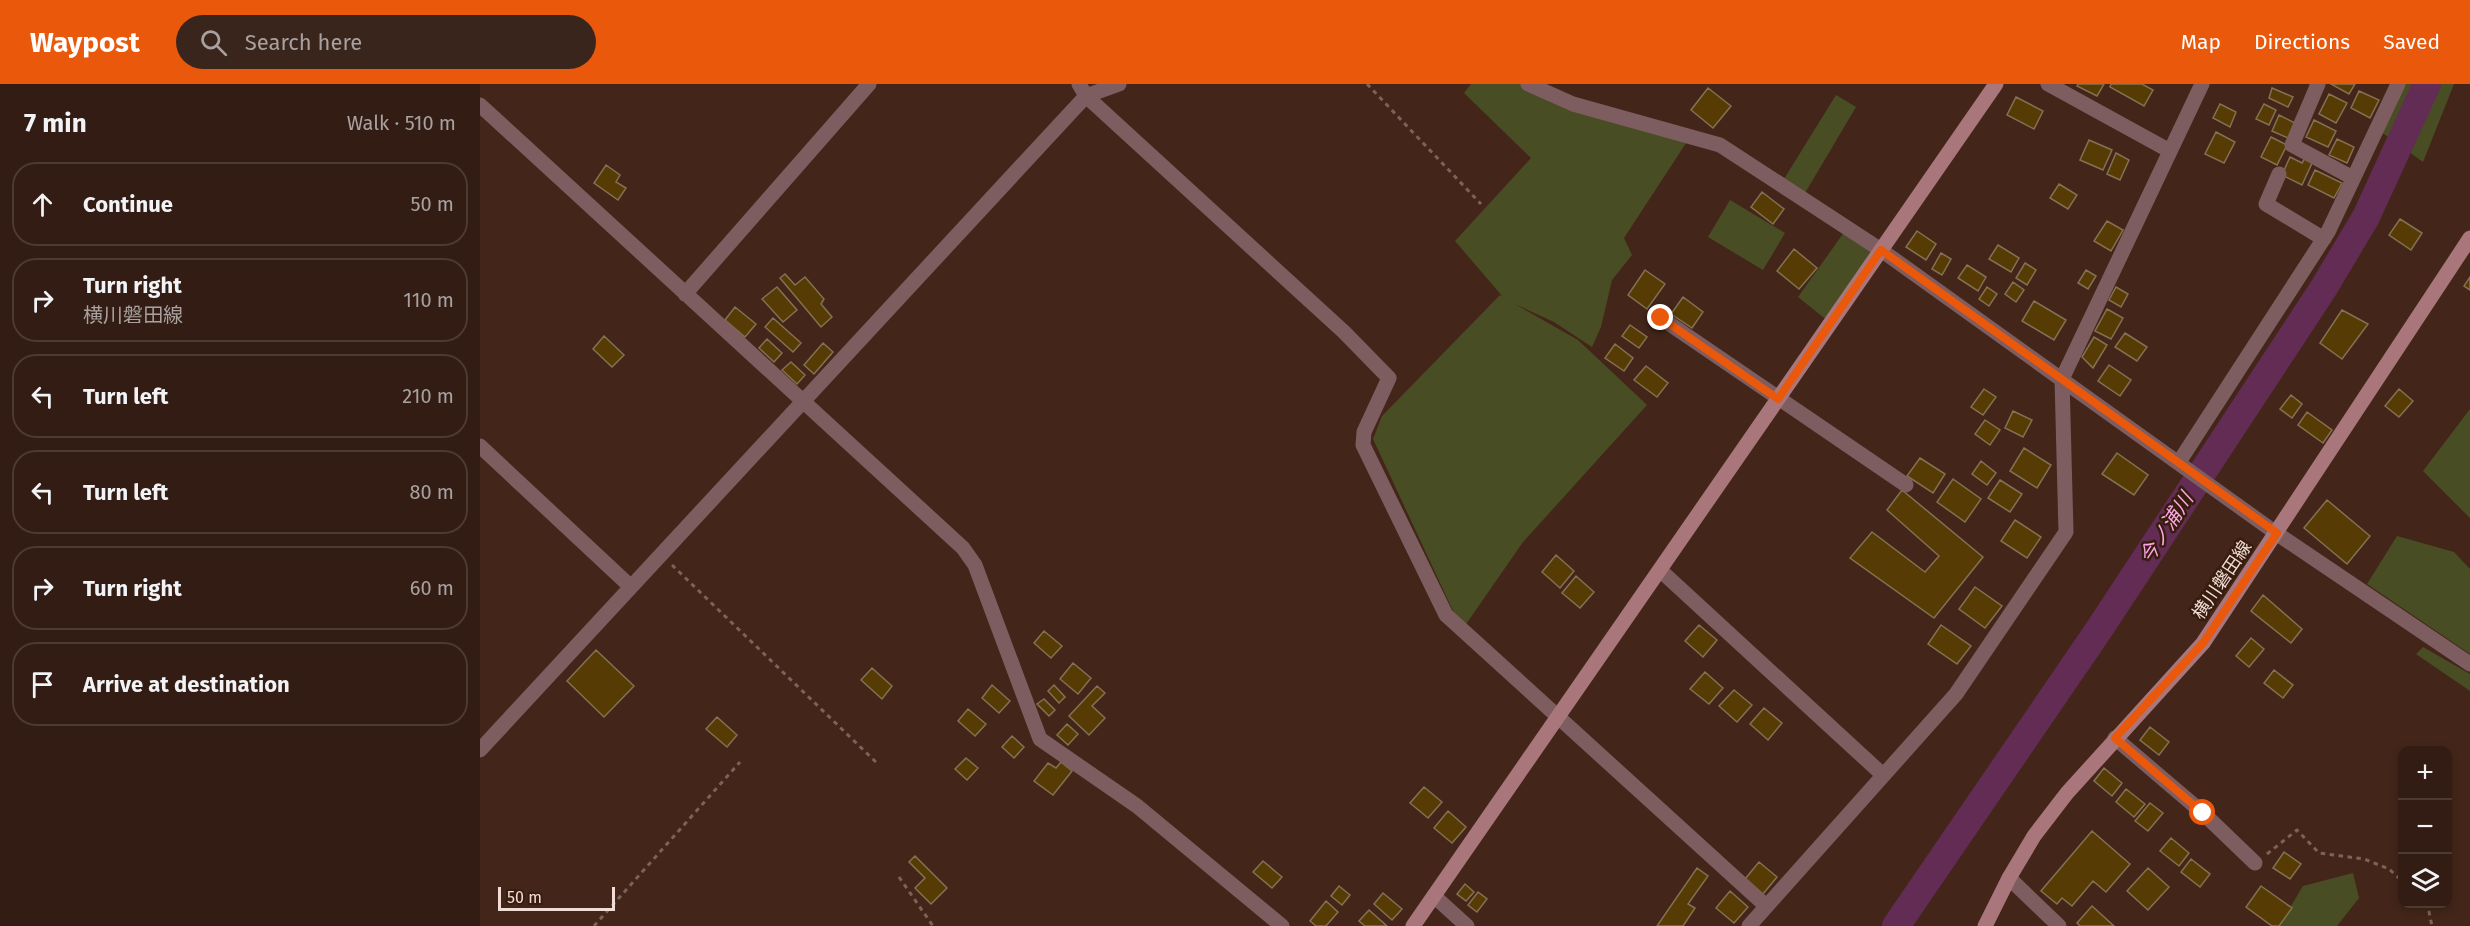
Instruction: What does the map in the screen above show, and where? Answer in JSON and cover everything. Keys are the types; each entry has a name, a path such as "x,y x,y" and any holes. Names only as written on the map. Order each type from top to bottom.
{"street":[{"path":"685,294 870,84"},
{"path":"483,742 803,402 1083,90 1119,84"},
{"path":"1528,84 1573,104 1720,145 1881,250 2277,533 2470,664"},
{"path":"1413,926 1996,84"},
{"path":"2048,84 2170,151"},
{"path":"1749,926 1765,905 1956,693 2066,532 2062,379 2202,84"},
{"path":"2318,84 2292,145 2353,178"},
{"path":"2180,463 2324,239 2398,84"},
{"path":"1083,90 1344,332 1389,378 1364,432 1363,445 1446,615 1765,905"},
{"path":"480,105 963,548 975,565 1040,739 1137,806 1282,926"},
{"path":"2279,174 2266,204 2324,239"},
{"name":"横川磐田線","path":"1985,926 2034,836 2067,793 2203,643 2469,242"},
{"path":"1661,318 1906,485"},
{"path":"480,446 631,587"},
{"path":"1660,570 1883,775"},
{"path":"2115,738 2203,813 2255,864"},
{"path":"2010,878 2059,926"},
{"path":"1434,896 1467,926"}],"path":[{"path":"1367,84 1481,204"},
{"path":"661,555 878,764"},
{"path":"594,926 740,762"},
{"path":"2255,864 2298,830 2319,853 2364,859 2389,869 2398,877"},
{"path":"899,877 933,926"},
{"path":"2426,908 2432,926"}],"green space":[{"path":"1471,84 1532,84 1690,137 1624,238 1632,255 1612,280 1601,327 1592,347 1554,322 1515,304 1578,340 1647,405 1523,542 1462,630 1373,439 1382,416 1500,295 1503,297 1455,241 1531,158 1464,93"},
{"path":"2399,84 2454,84 2423,162 2377,129"},
{"path":"1836,95 1856,107 1805,193 1784,179"},
{"path":"1730,200 1785,233 1763,270 1708,237"},
{"path":"1845,231 1877,252 1828,321 1798,297"},
{"path":"2470,409 2470,518 2423,471"},
{"path":"2397,536 2454,552 2470,569 2470,654 2367,584"},
{"path":"2423,647 2470,674 2470,691 2416,654"},
{"path":"2353,873 2359,898 2337,926 2279,926 2303,886"}],"building":[{"path":"2078,84 2104,84 2097,96 2077,86"},
{"path":"2111,84 2142,84 2153,90 2144,106 2110,87"},
{"path":"2331,84 2355,84 2349,94"},
{"path":"1708,88 1731,106 1713,128 1691,110"},
{"path":"2272,88 2293,97 2288,107 2269,98"},
{"path":"2359,91 2379,100 2370,118 2351,108"},
{"path":"2329,94 2347,103 2336,123 2319,114"},
{"path":"2016,97 2043,111 2034,129 2007,115"},
{"path":"2220,104 2236,112 2230,127 2213,118"},
{"path":"2264,104 2276,110 2269,125 2256,119"},
{"path":"2279,115 2295,123 2288,138 2272,131"},
{"path":"2314,120 2336,131 2328,147 2306,137"},
{"path":"2216,132 2235,142 2224,163 2205,154"},
{"path":"2271,137 2287,145 2277,165 2261,157"},
{"path":"2337,139 2354,147 2347,163 2329,155"},
{"path":"2089,140 2112,150 2103,170 2080,160"},
{"path":"2116,153 2129,160 2120,180 2107,174"},
{"path":"2290,157 2302,163 2305,158 2313,161 2302,185 2282,175"},
{"path":"606,165 620,175 616,182 626,188 618,200 594,183"},
{"path":"2315,170 2342,183 2334,198 2308,185"},
{"path":"2059,184 2077,195 2068,209 2050,198"},
{"path":"1762,192 1784,209 1773,224 1751,207"},
{"path":"2400,219 2422,233 2411,250 2389,235"},
{"path":"2107,221 2123,230 2111,251 2094,241"},
{"path":"1917,231 1936,244 1926,260 1906,247"},
{"path":"1998,245 2019,258 2011,272 1989,259"},
{"path":"1794,249 1817,268 1799,289 1777,271"},
{"path":"1941,253 1951,259 1942,275 1932,269"},
{"path":"2025,263 2036,270 2027,285 2016,278"},
{"path":"1967,265 1986,277 1978,291 1958,278"},
{"path":"1645,270 1665,284 1647,309 1628,295"},
{"path":"2086,270 2096,276 2088,289 2078,283"},
{"path":"785,274 795,285 805,277 824,299 821,304 832,317 821,327 780,278"},
{"path":"2470,277 2470,290 2464,286"},
{"path":"2013,282 2024,290 2016,302 2005,294"},
{"path":"777,287 797,310 783,322 762,299"},
{"path":"1987,287 1997,294 1989,306 1979,299"},
{"path":"2116,287 2128,294 2121,307 2109,300"},
{"path":"1683,297 1703,312 1692,328 1671,314"},
{"path":"2034,301 2066,320 2054,340 2022,321"},
{"path":"735,307 756,324 745,337 725,320"},
{"path":"2107,309 2123,318 2111,339 2095,331"},
{"path":"2342,310 2368,324 2342,359 2320,343"},
{"path":"773,318 801,343 793,352 765,327"},
{"path":"1630,325 1647,337 1639,348 1622,336"},
{"path":"2125,333 2147,347 2137,361 2115,347"},
{"path":"604,336 624,355 612,367 593,349"},
{"path":"2094,337 2107,345 2093,368 2082,357"},
{"path":"767,339 782,353 774,362 759,348"},
{"path":"823,343 833,352 814,374 804,365"},
{"path":"1615,344 1633,358 1624,371 1605,358"},
{"path":"791,362 805,375 797,384 782,370"},
{"path":"2109,365 2131,380 2120,396 2098,381"},
{"path":"1646,366 1668,383 1657,397 1634,380"},
{"path":"1984,389 1996,397 1983,415 1971,407"},
{"path":"2399,389 2413,401 2399,417 2385,406"},
{"path":"2291,395 2302,404 2292,418 2280,409"},
{"path":"2013,411 2032,420 2023,437 2005,428"},
{"path":"2307,412 2332,430 2323,443 2298,425"},
{"path":"1985,420 2000,430 1990,445 1975,434"},
{"path":"2024,448 2051,465 2037,488 2010,471"},
{"path":"2117,453 2148,475 2134,495 2102,474"},
{"path":"1920,458 1945,474 1933,493 1907,476"},
{"path":"1981,461 1996,473 1987,485 1972,474"},
{"path":"1953,479 1981,499 1965,522 1937,502"},
{"path":"2000,480 2022,494 2010,512 1988,498"},
{"path":"1902,490 1983,557 1934,618 1850,558 1872,532 1925,572 1939,556 1887,510"},
{"path":"2327,500 2370,536 2347,564 2304,528"},
{"path":"2015,520 2041,537 2027,558 2001,541"},
{"path":"1556,555 1574,571 1560,588 1542,572"},
{"path":"1576,576 1594,592 1580,608 1562,593"},
{"path":"1975,587 2002,606 1985,628 1959,609"},
{"path":"2263,595 2302,629 2291,643 2251,611"},
{"path":"1699,625 1717,640 1703,657 1685,641"},
{"path":"1941,625 1971,646 1957,664 1928,644"},
{"path":"1044,631 1062,646 1051,658 1034,643"},
{"path":"2251,638 2264,649 2249,667 2236,656"},
{"path":"596,650 634,686 604,717 567,681"},
{"path":"1073,663 1091,678 1078,694 1060,679"},
{"path":"872,668 892,686 882,699 861,680"},
{"path":"2274,670 2293,685 2283,698 2264,683"},
{"path":"1705,672 1723,688 1709,704 1690,689"},
{"path":"992,685 1010,701 999,713 982,698"},
{"path":"1054,685 1065,697 1059,703 1048,691"},
{"path":"1097,686 1105,693 1092,706 1105,718 1089,735 1069,716"},
{"path":"1734,690 1752,705 1737,722 1719,706"},
{"path":"1044,699 1055,710 1049,716 1037,704"},
{"path":"1764,708 1782,723 1768,740 1750,724"},
{"path":"968,709 986,724 975,736 958,721"},
{"path":"717,717 737,735 727,747 706,729"},
{"path":"1067,724 1078,734 1068,745 1057,735"},
{"path":"2150,727 2169,742 2159,755 2140,740"},
{"path":"1012,736 1024,747 1014,758 1002,747"},
{"path":"966,758 978,768 967,780 955,769"},
{"path":"1061,762 1072,771 1053,795 1034,781 1048,763 1056,768"},
{"path":"2104,768 2122,783 2112,796 2094,781"},
{"path":"1424,787 1442,802 1428,818 1410,803"},
{"path":"2126,789 2145,804 2134,817 2116,802"},
{"path":"2150,803 2163,813 2148,831 2135,821"},
{"path":"1448,811 1466,827 1452,843 1434,828"},
{"path":"2092,831 2130,864 2106,892 2093,881 2072,906 2062,898 2057,904 2041,891"},
{"path":"2171,838 2189,853 2179,866 2160,851"},
{"path":"2284,852 2301,864 2290,879 2273,868"},
{"path":"915,856 947,888 931,904 915,888 925,878 909,862"},
{"path":"2191,859 2210,874 2200,887 2181,872"},
{"path":"1263,861 1282,877 1272,888 1253,872"},
{"path":"1759,862 1777,877 1763,894 1745,879"},
{"path":"1697,868 1708,876 1688,904 1695,908 1683,926 1657,926"},
{"path":"2148,868 2169,887 2148,910 2127,891"},
{"path":"1465,884 1474,892 1466,901 1457,894"},
{"path":"1339,886 1350,895 1342,905 1331,896"},
{"path":"2261,886 2292,908 2279,926 2272,926 2246,907"},
{"path":"1730,891 1748,907 1734,923 1716,908"},
{"path":"1478,892 1487,899 1477,912 1468,905"},
{"path":"1383,893 1402,909 1392,920 1374,904"},
{"path":"1326,901 1338,912 1326,926 1316,926 1310,921"},
{"path":"2092,906 2114,926 2080,926 2077,923"},
{"path":"1369,910 1387,926 1365,926 1359,921"}],"waterway":[{"name":"今ノ浦川","path":"1896,926 2098,631 2323,289 2366,217 2427,84"}],"route":[{"path":"1661,318 1778,399 1881,250 2277,533 2203,643 2115,738 2203,813"}]}
